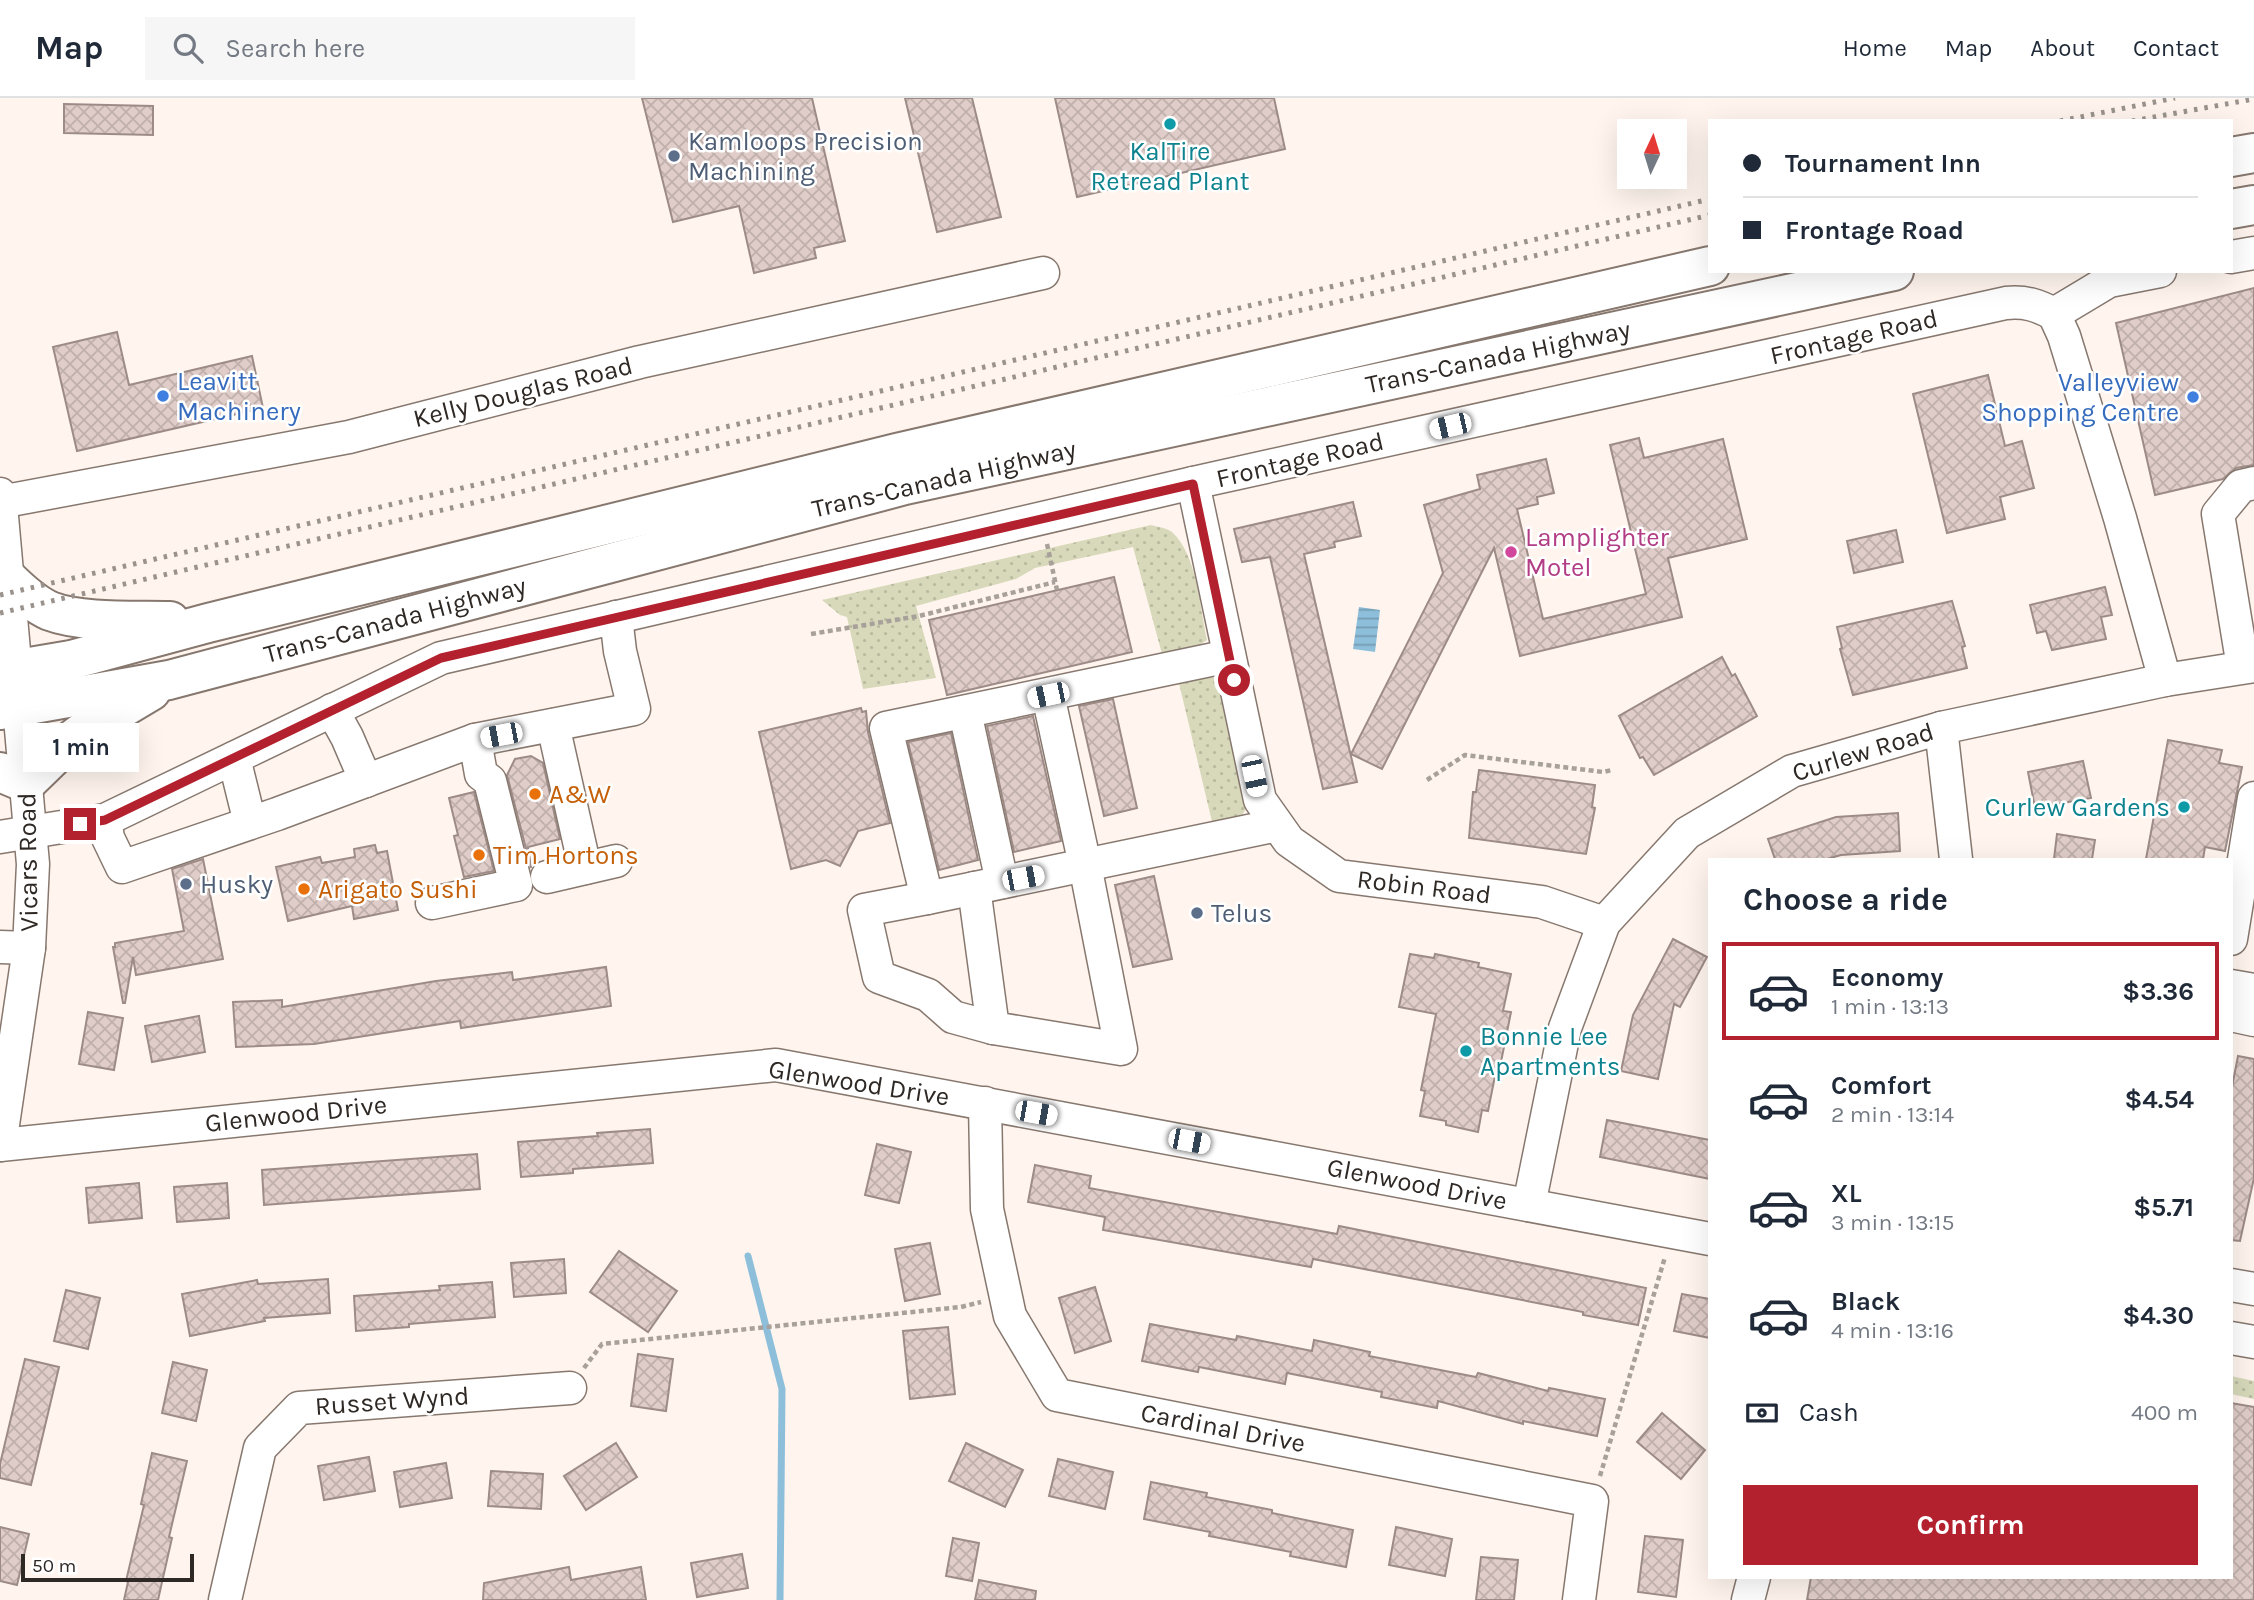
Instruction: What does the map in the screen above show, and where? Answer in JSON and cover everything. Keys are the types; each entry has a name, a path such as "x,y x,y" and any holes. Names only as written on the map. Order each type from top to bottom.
{"highway":[{"path":"2233,157 2254,153"},
{"path":"2233,209 2254,205"},
{"name":"Trans-Canada Highway","path":"9,690 71,660 208,623 897,453 1708,266"},
{"name":"Trans-Canada Highway","path":"9,690 169,680 905,485 1885,273"},
{"path":"3,587 50,611 66,615 208,623"},
{"path":"13,777 169,680"}],"street":[{"path":"2233,257 2254,253"},
{"name":"Kelly Douglas Road","path":"0,502 349,437 640,362 1043,273"},
{"path":"2150,273 2109,281 2053,314 2064,336 2116,505 2165,680"},
{"name":"Frontage Road","path":"15,835 105,820 441,658 1193,484 2006,303 2022,302 2039,306 2053,314"},
{"path":"2249,666 2218,514 2241,486 2254,483"},
{"name":"Robin Road","path":"1193,484 1259,800 1289,841 1339,876 1542,902 1604,923"},
{"name":"Vicars Road","path":"0,494 15,835 33,864 15,947 0,1145"},
{"path":"105,820 108,838 122,867 475,740 634,709 620,651 617,617"},
{"path":"927,898 886,728 1229,656"},
{"name":"Curlew Road","path":"1529,1205 1565,1028 1604,923 1687,833 1792,771 1941,728 2165,680 2249,666"},
{"path":"1048,695 1085,865 1121,1049 993,1028 953,1017 928,995 879,977 864,910 927,898 988,885 1085,865 1277,825"},
{"path":"332,710 366,781"},
{"path":"965,712 988,885 993,1028"},
{"path":"553,724 585,868"},
{"path":"1941,728 1956,858"},
{"path":"432,903 516,885 491,781 481,774 475,740"},
{"path":"233,758 250,823"},
{"path":"2233,927 2254,798"},
{"path":"547,877 616,861"},
{"path":"2233,986 2254,990"},
{"path":"2233,1015 2254,1020"},
{"name":"Glenwood Drive","path":"0,1145 776,1065 1708,1239"},
{"name":"Cardinal Drive","path":"985,1103 987,1209 1010,1315 1057,1395 1592,1501"},
{"path":"2233,1285 2254,1289"},
{"path":"2233,1338 2254,1342"},
{"name":"Russet Wynd","path":"225,1600 260,1448 299,1408 570,1388"},
{"path":"1579,1600 1592,1501"},
{"path":"1748,1600 1753,1579"}],"path":[{"path":"1041,519 1057,590"},
{"path":"811,634 919,615 1055,582"},
{"path":"1427,779 1465,755 1603,772 1612,770"},
{"path":"1592,1501 1673,1232"},
{"path":"570,1388 601,1344 961,1307 1006,1297"}],"green space":[{"path":"1151,525 1172,532 1187,554 1192,567 1207,640 1194,649 1162,654 1133,547 1035,568 1016,579 916,606 936,678 863,689 847,617 840,615 822,600"},
{"path":"1199,673 1217,679 1246,808 1238,824 1214,830 1178,679"},
{"path":"2233,1376 2254,1381 2254,1399 2233,1394"}],"water":[{"path":"1359,607 1380,610 1375,652 1353,649"}],"building":[{"path":"642,98 812,98 845,241 814,248 816,258 754,273 739,206 673,222"},
{"path":"905,98 972,98 1001,217 937,232"},
{"name":"KalTire Retread Plant","path":"1055,98 1274,98 1285,149 1077,197"},
{"path":"64,104 153,106 153,135 64,133"},
{"name":"Valleyview Shopping Centre","path":"2254,288 2254,465 2236,468 2223,479 2155,495 2116,323"},
{"name":"Leavitt Machinery","path":"117,332 129,385 252,356 263,408 77,451 53,347"},
{"path":"1988,375 2005,446 2022,441 2034,488 2000,497 2005,519 1947,533 1913,394"},
{"path":"1639,438 1644,458 1723,439 1747,539 1668,558 1682,617 1520,656 1494,548 1382,769 1351,754 1443,573 1424,505 1480,489 1477,475 1546,459 1554,493 1537,497 1538,504 1517,509 1543,619 1646,594 1610,445"},
{"path":"1353,502 1361,536 1334,542 1335,547 1304,554 1357,782 1323,789 1270,557 1242,562 1234,529"},
{"path":"1896,530 1903,562 1854,573 1847,541"},
{"path":"1114,577 1132,652 947,695 929,620"},
{"path":"2105,587 2112,615 2101,617 2106,639 2052,650 2046,631 2037,633 2030,605"},
{"path":"1952,601 1965,646 1962,647 1967,668 1853,695 1840,649 1842,648 1837,627"},
{"path":"1722,657 1732,676 1735,674 1757,716 1654,775 1643,757 1640,758 1619,716"},
{"path":"1113,699 1137,808 1104,816 1079,706"},
{"path":"861,708 862,712 866,711 868,732 890,823 858,831 840,866 826,860 791,869 759,732"},
{"path":"1033,716 1061,841 1014,852 987,726"},
{"path":"951,733 978,860 939,870 908,742"},
{"name":"Curlew Gardens","path":"2168,740 2222,750 2219,763 2242,767 2225,851 2205,847 2203,858 2146,858"},
{"name":"A&W","path":"531,756 543,763 560,839 528,847 531,868 507,775 515,759"},
{"path":"2083,761 2091,798 2035,808 2028,772"},
{"path":"1479,770 1595,785 1592,807 1595,808 1586,854 1469,838 1473,792 1476,792"},
{"name":"Tim Hortons","path":"474,792 494,871 464,877 454,836 458,835 449,798"},
{"path":"1898,813 1900,851 1830,858 1775,858 1768,839 1836,817"},
{"path":"2057,834 2095,840 2092,858 2054,858"},
{"path":"375,845 377,853 387,851 398,910 354,919 352,906 288,921 276,867 320,857 322,863 355,857 354,849"},
{"path":"203,859 223,959 136,975 133,957 123,1003 113,947 115,943 184,931 172,869"},
{"path":"1154,876 1172,959 1133,967 1115,885"},
{"path":"1673,939 1707,957 1680,1007 1674,1004 1658,1079 1621,1071 1633,1015"},
{"name":"Bonnie Lee Apartments","path":"1410,954 1434,958 1435,954 1479,963 1478,967 1511,974 1503,1011 1511,1012 1501,1062 1498,1061 1488,1111 1482,1110 1478,1132 1420,1116 1425,1091 1421,1090 1436,1014 1399,1007"},
{"path":"606,967 611,1006 461,1028 460,1021 314,1044 236,1047 233,1002 282,1000 282,1007 436,981 512,972 513,980"},
{"path":"88,1012 123,1018 114,1070 79,1064"},
{"path":"199,1016 205,1052 152,1062 145,1026"},
{"path":"2238,1056 2254,1059 2254,1178 2240,1241 2233,1240 2233,1082"},
{"path":"1607,1120 1708,1140 1708,1179 1600,1157"},
{"path":"650,1129 653,1163 573,1169 573,1173 521,1177 518,1142"},
{"path":"877,1144 911,1152 899,1203 865,1195"},
{"path":"477,1154 480,1189 264,1205 262,1170"},
{"path":"1035,1165 1091,1176 1089,1188 1337,1234 1339,1226 1646,1288 1638,1325 1313,1259 1311,1267 1103,1230 1105,1217 1028,1202"},
{"path":"139,1183 142,1218 89,1223 86,1188"},
{"path":"227,1183 229,1218 177,1222 174,1187"},
{"path":"930,1243 940,1294 905,1301 895,1249"},
{"path":"619,1251 677,1291 648,1332 590,1292"},
{"path":"564,1259 566,1293 514,1297 511,1263"},
{"path":"328,1279 330,1313 264,1318 265,1321 190,1336 182,1294 257,1280 258,1284"},
{"path":"492,1282 495,1317 356,1331 354,1296 440,1290 439,1286"},
{"path":"1095,1287 1111,1341 1075,1353 1059,1298"},
{"path":"66,1290 100,1298 88,1349 54,1341"},
{"path":"1682,1294 1708,1299 1708,1338 1674,1331"},
{"path":"1150,1324 1236,1340 1237,1336 1312,1351 1314,1340 1370,1352 1369,1356 1476,1377 1478,1373 1548,1391 1549,1388 1605,1399 1597,1436 1523,1421 1523,1424 1438,1401 1437,1408 1381,1397 1382,1392 1287,1373 1285,1384 1199,1367 1198,1372 1142,1361"},
{"path":"948,1327 955,1394 910,1399 903,1331"},
{"path":"638,1354 673,1359 666,1411 631,1406"},
{"path":"25,1359 59,1367 31,1485 0,1478 0,1464"},
{"path":"173,1362 207,1370 196,1421 162,1413"},
{"path":"2233,1403 2254,1407 2254,1600 1807,1600 1811,1579 2233,1579"},
{"path":"1662,1413 1705,1450 1681,1479 1637,1442"},
{"path":"616,1443 637,1477 586,1510 564,1476"},
{"path":"966,1443 1023,1470 1005,1507 949,1481"},
{"path":"152,1453 187,1461 158,1600 124,1600 144,1505 141,1504"},
{"path":"369,1457 375,1491 324,1500 318,1466"},
{"path":"1058,1459 1113,1472 1105,1509 1049,1496"},
{"path":"446,1463 452,1498 400,1507 394,1472"},
{"path":"491,1471 543,1474 541,1509 488,1506"},
{"path":"1151,1482 1207,1493 1206,1497 1353,1530 1346,1567 1290,1556 1291,1552 1209,1536 1210,1532 1144,1519"},
{"path":"0,1527 29,1534 17,1585 0,1581"},
{"path":"1396,1527 1452,1539 1445,1576 1389,1565"},
{"path":"1645,1536 1683,1540 1676,1597 1638,1592"},
{"path":"953,1538 979,1543 972,1581 946,1576"},
{"path":"742,1554 748,1588 697,1597 691,1563"},
{"path":"1481,1557 1518,1560 1514,1600 1476,1600"},
{"path":"569,1567 571,1580 641,1567 646,1600 483,1600 484,1583"},
{"path":"979,1580 1036,1591 1035,1600 975,1600"}],"waterway":[{"path":"748,1256 782,1389 780,1600"}],"railway":[{"path":"2070,119 2175,98"},
{"path":"2143,119 2254,99"},
{"path":"0,595 1708,199"},
{"path":"0,613 1708,215"}],"place":[{"name":"KalTire Retread Plant","path":"1170,124"},
{"name":"Kamloops Precision Machining","path":"674,156"},
{"name":"Leavitt Machinery","path":"163,396"},
{"name":"Valleyview Shopping Centre","path":"2193,397"},
{"name":"Lamplighter Motel","path":"1511,552"},
{"name":"A&W","path":"535,794"},
{"name":"Curlew Gardens","path":"2184,807"},
{"name":"Tim Hortons","path":"479,855"},
{"name":"Husky","path":"186,884"},
{"name":"Arigato Sushi","path":"304,889"},
{"name":"Telus","path":"1197,913"},
{"name":"Bonnie Lee Apartments","path":"1466,1051"}],"route":[{"path":"80,824 105,820 441,658 1193,484 1234,680"}]}
